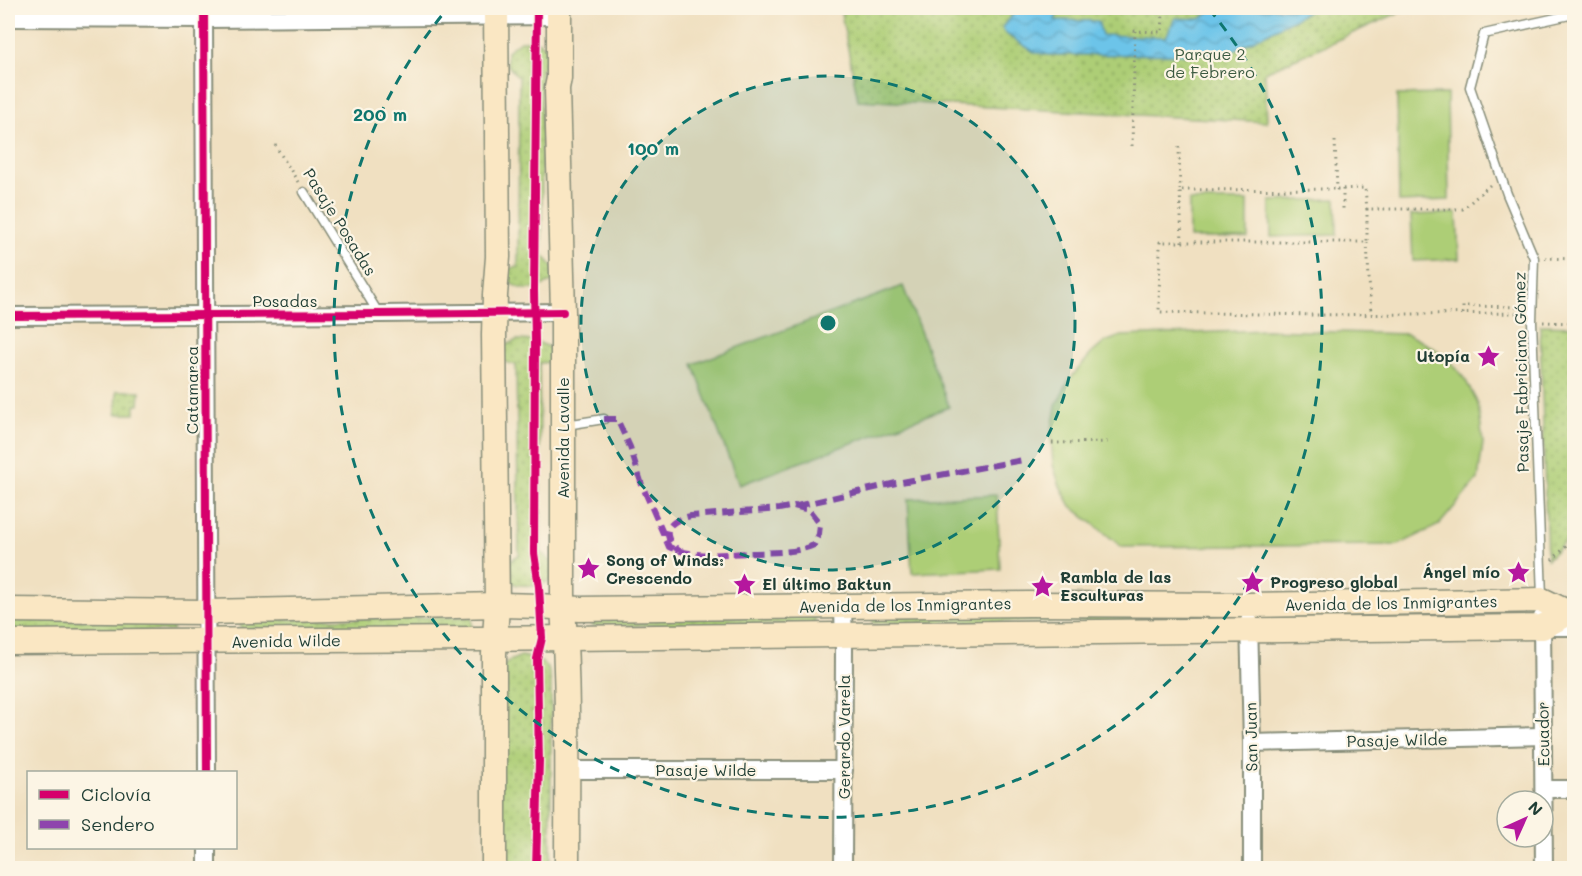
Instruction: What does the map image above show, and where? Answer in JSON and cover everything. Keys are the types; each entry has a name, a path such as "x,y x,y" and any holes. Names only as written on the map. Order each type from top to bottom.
{"main road":[{"path":"494,868 497,605 494,313 498,257 496,12"},
{"name":"Avenida Lavalle","path":"559,12 557,88 563,312 563,607 567,868"},
{"name":"Avenida de los Inmigrantes","path":"563,607 580,609 1028,604 1248,605 1542,600 1573,618"},
{"name":"Avenida Wilde","path":"8,610 207,612 497,605 563,607"},
{"name":"Avenida de los Inmigrantes","path":"565,638 1542,627 1573,618"},
{"name":"Avenida Wilde","path":"8,642 565,638"}],"street":[{"path":"8,18 204,13 559,12"},
{"name":"Catamarca","path":"204,13 207,771"},
{"name":"Posadas","path":"8,316 563,312"},
{"name":"Ecuador","path":"1542,600 1544,789"},
{"name":"San Juan","path":"1248,605 1252,743 1252,868"},
{"name":"Gerardo Varela","path":"843,606 843,868"},
{"name":"Pasaje Wilde","path":"1252,743 1543,736"},
{"name":"Pasaje Wilde","path":"567,770 844,770"},
{"path":"1555,789 1575,789"},
{"path":"207,849 207,868"},
{"name":"Ecuador","path":"1544,849 1544,868"}],"lane":[{"name":"Pasaje Fabriciano Gómez","path":"1542,600 1532,321 1534,258 1501,175 1470,87 1484,34 1575,14"},
{"name":"Pasaje Posadas","path":"304,192 380,314"},
{"path":"563,425 604,419"}],"path":[{"path":"1132,146 1135,31 1162,32 1163,12 1166,8"},
{"path":"1335,141 1337,189"},
{"path":"1179,147 1182,242"},
{"path":"1367,209 1463,209 1501,175"},
{"path":"1180,190 1365,188 1371,314"},
{"path":"1343,189 1343,209"},
{"path":"1367,242 1160,242 1159,312 1232,315 1525,313"},
{"path":"1534,258 1575,259"},
{"path":"1463,314 1462,306 1524,307"},
{"path":"1532,321 1575,323"},
{"path":"1052,443 1112,442"}],"green space":[{"name":"Parque 2 de Febrero","path":"840,8 1409,8 1265,72 1267,122 858,100"},
{"path":"520,41 537,41 553,51 552,66 541,69 542,254 553,267 553,281 530,289 520,288 508,281 507,269 518,267 519,79 507,64 507,51"},
{"path":"1447,94 1449,200 1399,202 1397,95"},
{"path":"1336,199 1337,235 1271,237 1270,201"},
{"path":"1189,201 1248,201 1248,238 1189,238"},
{"path":"1457,213 1459,259 1413,261 1411,215"},
{"path":"903,286 949,407 739,485 693,364"},
{"path":"1540,325 1574,326 1574,533 1547,559"},
{"path":"1266,330 1407,334 1449,359 1466,381 1478,404 1483,443 1478,479 1439,525 1398,545 1122,547 1071,506 1060,486 1053,465 1051,436 1056,406 1069,380 1091,354 1105,342 1121,336"},
{"path":"517,340 535,341 553,349 552,362 539,363 541,552 553,563 552,579 539,586 518,585 507,581 506,563 519,555 516,365 501,361 502,347"},
{"path":"117,391 140,391 139,405 135,405 135,414 116,414"},
{"path":"997,495 1000,569 912,573 908,499"},
{"path":"1226,613 1226,620 873,623 873,616"},
{"path":"815,616 815,624 592,626 591,619"},
{"path":"472,617 472,632 241,630 240,620"},
{"path":"8,619 169,620 173,624 173,631 8,632"},
{"path":"521,656 537,659 548,668 551,683 551,868 500,868 501,670 507,662"}],"water":[{"path":"1019,8 1060,8 1055,20 1098,21 1102,35 1166,37 1175,18 1200,19 1216,8 1315,8 1223,54 1048,55 1034,52 1006,34 1002,27"}],"marked path":[{"path":"604,419 617,419 669,547 679,550 688,553 708,554 790,551 814,545 820,524 809,510 794,506 691,516 678,520 668,529 669,539 672,544 675,547 676,548 678,550 679,551"},
{"path":"797,506 896,483 1023,460"}],"cycle path":[{"path":"204,8 207,771"},
{"path":"536,868 539,761 537,659 542,638 534,553 537,8"},
{"path":"8,316 563,312"}],"place":[{"name":"Utopía","path":"1488,356"},
{"name":"Song of Winds: Crescendo","path":"588,569"},
{"name":"Ángel mío","path":"1518,572"},
{"name":"Progreso global","path":"1252,582"},
{"name":"El último Baktun","path":"744,584"},
{"name":"Rambla de las Esculturas","path":"1042,586"}]}
